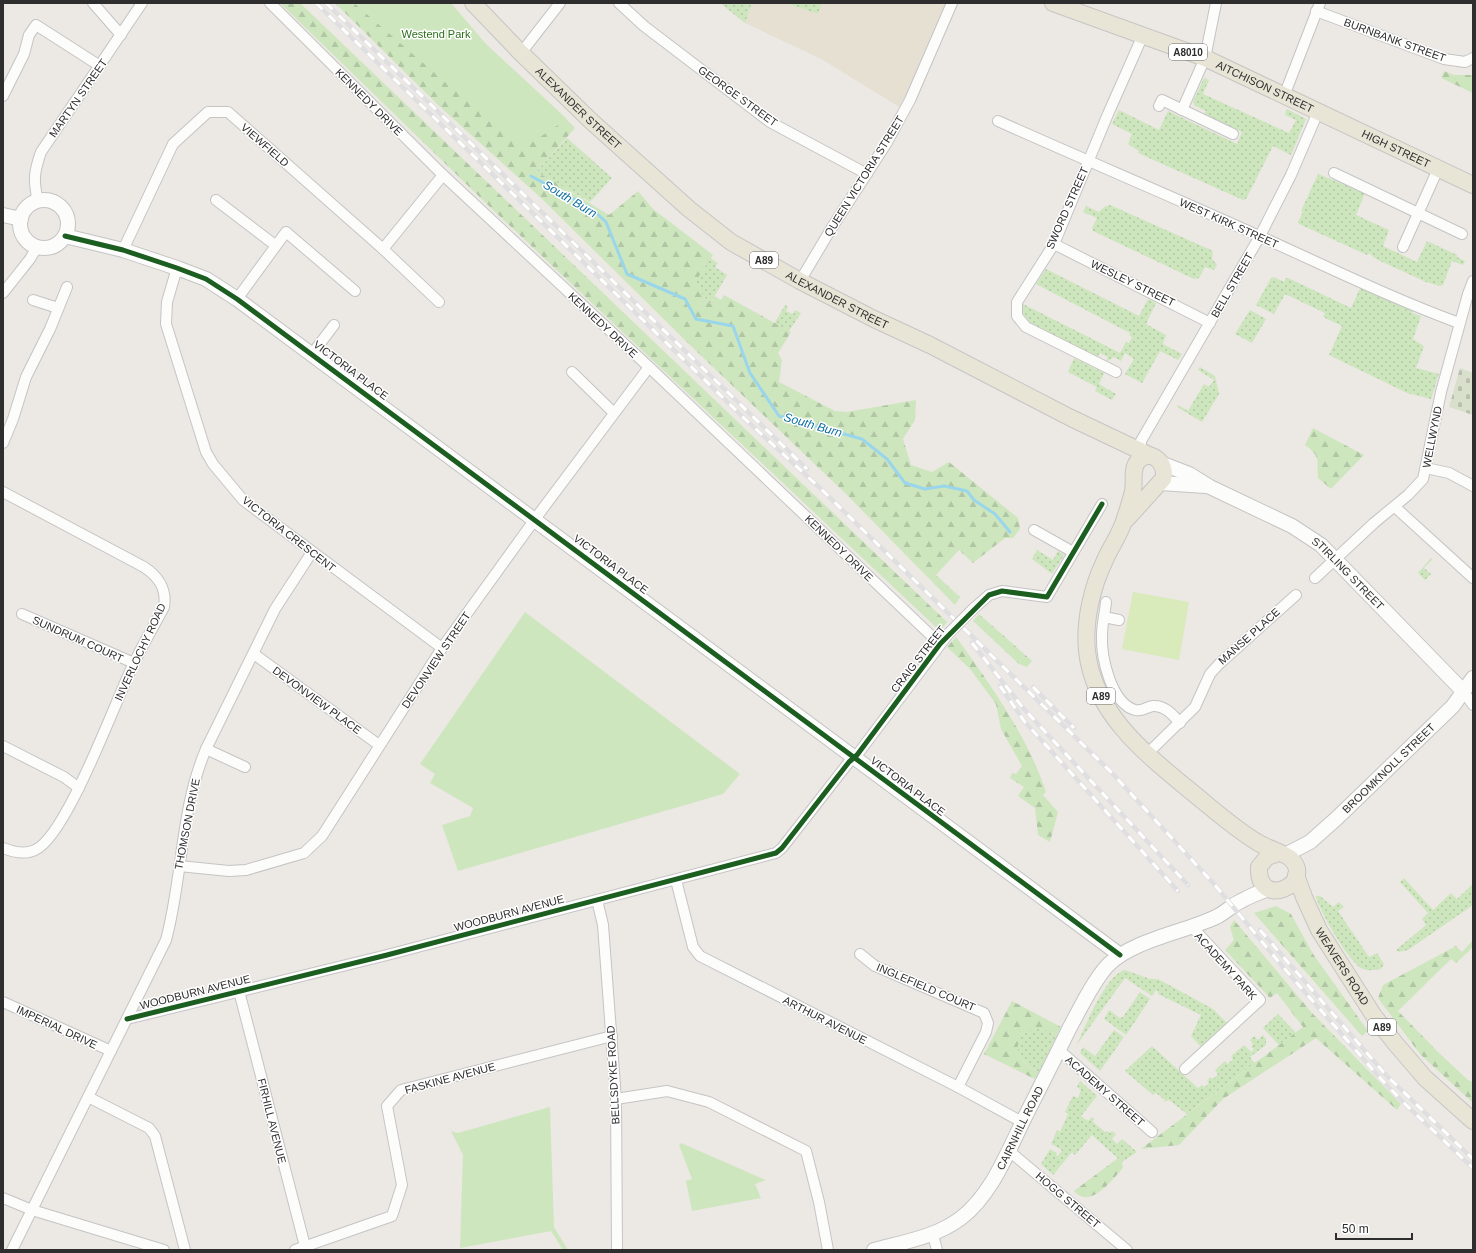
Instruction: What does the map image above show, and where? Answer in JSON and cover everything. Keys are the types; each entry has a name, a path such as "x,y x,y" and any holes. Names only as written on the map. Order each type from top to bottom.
{"main road":[{"name":"ALEXANDER STREET","path":"473,3 520,53 591,121 689,209 731,242 800,281 1152,458"},
{"name":"AITCHISON STREET","path":"1053,3 1205,58 1318,112"},
{"name":"HIGH STREET","path":"1318,112 1473,185"},
{"name":"ALEXANDER STREET","path":"1110,437 1127,458 1134,475"},
{"path":"1145,457 1152,458 1165,474 1158,484 1152,487 1142,486 1134,475 1137,462 1145,457"},
{"name":"A89","path":"1134,475 1133,490 1125,521 1105,559 1095,585 1087,628 1088,652 1096,687 1107,708 1124,731 1147,754 1232,825 1268,849 1282,854"},
{"name":"A89","path":"1125,521 1158,484"},
{"name":"A89","path":"1232,825 1248,845 1259,870"},
{"path":"1282,854 1291,859 1296,872 1291,885 1275,890 1261,880 1259,870 1267,857 1282,854"},
{"name":"WEAVERS ROAD","path":"1296,872 1315,922"},
{"name":"WEAVERS ROAD","path":"1275,890 1300,906 1315,922 1366,1003 1395,1044 1437,1090 1472,1118"}],"street":[{"path":"93,3 121,35"},
{"name":"MARTYN STREET","path":"38,201 34,185 34,173 41,152 142,3"},
{"name":"KENNEDY DRIVE","path":"270,3 442,175 649,367 940,644"},
{"path":"520,53 560,3"},
{"name":"GEORGE STREET","path":"619,3 644,26 770,122 867,174"},
{"name":"QUEEN VICTORIA STREET","path":"800,281 831,229 867,174 910,100 952,3"},
{"path":"1182,110 1205,58 1216,3"},
{"path":"1284,96 1318,7"},
{"name":"BURNBANK STREET","path":"1318,7 1444,59 1465,62 1473,58"},
{"path":"3,96 24,54 29,35 36,25 100,66"},
{"name":"SWORD STREET","path":"1116,372 1026,326 1017,316 1017,302 1054,244 1088,161 1143,35"},
{"path":"1159,106 1162,100 1233,134"},
{"name":"VIEWFIELD","path":"122,250 173,144 208,112 228,112 383,249 439,302"},
{"name":"BELL STREET","path":"1152,458 1141,448 1141,441 1260,236 1291,176 1318,112"},
{"name":"WEST KIRK STREET","path":"998,122 1260,236 1364,285 1415,307 1460,323"},
{"path":"1403,248 1438,169"},
{"path":"1334,172 1420,212 1462,234"},
{"path":"383,249 442,175"},
{"path":"46,200 61,206 68,220 68,228 65,236 53,246 37,247 26,239 20,226 20,219 26,208 38,201 46,200"},
{"path":"216,200 276,245"},
{"path":"3,216 20,219"},
{"path":"237,300 286,232 355,291"},
{"name":"VICTORIA PLACE","path":"65,236 122,250 177,268 206,279 237,300 312,354 1120,955"},
{"name":"WESLEY STREET","path":"1054,244 1210,323"},
{"path":"3,293 30,259 37,247"},
{"name":"VICTORIA CRESCENT","path":"177,268 167,302 166,324 206,452 213,464 243,500 442,648"},
{"name":"WELLWYND","path":"1335,558 1395,507 1417,487 1423,479 1441,392 1473,281"},
{"path":"3,443 13,419 26,377 67,287"},
{"path":"33,300 58,308"},
{"path":"312,354 334,325"},
{"name":"DEVONVIEW STREET","path":"179,866 229,871 246,870 304,853 322,836 442,648 534,519 649,367"},
{"path":"572,372 614,413"},
{"name":"STIRLING STREET","path":"1152,458 1189,474 1210,487 1301,531 1322,545 1463,691"},
{"path":"1426,468 1449,473 1473,486"},
{"name":"STIRLING STREET","path":"1158,484 1210,487"},
{"name":"INVERLOCHY ROAD","path":"3,492 155,574 164,592 164,607 134,663 79,788 55,832 36,850 21,853 3,848"},
{"name":"CRAIG STREET","path":"854,758 949,633 989,595 1002,590 1047,597 1102,504"},
{"path":"1395,507 1473,578"},
{"path":"1034,530 1073,552"},
{"name":"THOMSON DRIVE","path":"127,1019 166,940 172,916 192,791 198,767 275,609 312,552"},
{"path":"1315,578 1335,558"},
{"name":"MANSE PLACE","path":"1147,754 1180,723 1199,702 1210,674 1219,664 1296,595"},
{"path":"1106,602 1102,635 1102,652 1109,678 1115,691 1125,704 1133,709 1142,711 1153,706 1166,709 1180,723"},
{"name":"SUNDRUM COURT","path":"22,614 134,663"},
{"path":"1104,617 1118,620"},
{"name":"DEVONVIEW PLACE","path":"254,654 379,745"},
{"name":"BROOMKNOLL STREET","path":"1296,872 1300,855 1310,842 1439,721 1453,706 1473,678"},
{"path":"1463,691 1473,705"},
{"path":"3,746 64,777 79,788"},
{"path":"206,749 245,767"},
{"name":"WOODBURN AVENUE","path":"12,1250 127,1019 387,955 676,880 779,850 854,758"},
{"name":"BROOMKNOLL STREET","path":"1282,854 1310,842"},
{"path":"1241,901 1255,883 1259,870"},
{"name":"ARTHUR AVENUE","path":"676,880 693,947 700,956 958,1087 1022,1122"},
{"path":"1120,955 1166,934 1192,927 1218,916 1241,901 1275,890"},
{"name":"BELLSDYKE ROAD","path":"597,900 602,925 616,1099 617,1250"},
{"name":"ACADEMY PARK","path":"1185,1069 1260,1000 1192,927"},
{"name":"INGLEFIELD COURT","path":"860,954 875,966 984,1013 988,1023 986,1032 958,1087"},
{"name":"CAIRNHILL ROAD","path":"874,1250 933,1235 962,1218 976,1204 988,1187 1059,1050 1100,975 1109,964 1120,955"},
{"name":"FIRHILL AVENUE","path":"239,991 302,1249"},
{"name":"IMPERIAL DRIVE","path":"3,1002 111,1051"},
{"name":"FASKINE AVENUE","path":"302,1249 392,1216 402,1186 387,1106 401,1090 612,1036"},
{"name":"ACADEMY STREET","path":"1059,1050 1152,1132"},
{"path":"616,1099 667,1091 709,1102 806,1151 819,1202 828,1250"},
{"path":"88,1097 149,1128 155,1136 185,1250"},
{"name":"HOGG STREET","path":"1008,1150 1127,1250"},
{"path":"3,1198 32,1210 164,1250"},
{"path":"933,1235 937,1250"}],"shaded area":[{"path":"752,3 785,3 818,14 822,3 946,3 929,47 901,108 823,60 745,23"}],"green space":[{"path":"280,3 300,3 947,622 940,631 492,209"},
{"path":"335,3 363,3 560,113 575,128 536,172 609,215 638,191 653,209 713,255 694,284 710,304 715,296 721,300 724,295 791,332 778,353 782,360 779,382 835,411 847,412 916,400 915,420 903,439 911,465 932,472 949,462 1018,518 1020,529 1013,538 1005,538 973,563 959,550 936,575 960,597 955,605 845,493 691,346 541,198 437,104"},
{"name":"Westend Park","path":"354,3 451,3 486,44 567,119 522,149"},
{"path":"720,3 752,3 745,23"},
{"path":"785,3 822,3 818,14"},
{"path":"1444,71 1454,75 1473,75 1473,93 1441,78"},
{"path":"1204,78 1209,80 1203,94 1289,133 1296,120 1285,115 1287,109 1306,119 1291,155 1273,146 1246,199 1243,200 1138,153 1139,151 1128,144 1132,134 1112,124 1119,110 1159,130 1168,111 1237,144 1242,132 1204,114 1206,111 1195,106 1193,102"},
{"path":"567,138 612,178 590,202 536,172"},
{"path":"1318,174 1365,193 1356,215 1389,230 1383,246 1417,262 1427,241 1457,255 1457,257 1465,261 1463,265 1452,261 1443,285 1440,286 1426,282 1378,260 1370,253 1367,255 1299,224 1298,222 1303,212 1301,211"},
{"path":"1110,205 1213,251 1212,259 1217,265 1214,270 1205,267 1199,278 1194,279 1093,231 1092,228 1097,218 1083,212 1086,206 1099,212 1104,207"},
{"path":"710,258 718,263 715,267 727,275 710,304 694,284"},
{"path":"1046,269 1139,316 1148,299 1156,303 1146,324 1166,335 1163,344 1182,354 1178,360 1160,351 1142,383 1125,374 1134,359 1125,353 1121,361 1114,357 1106,362 1108,357 1100,353 1097,358 1029,322 1021,310 1023,304 1120,353 1126,342 1129,343 1132,337 1129,335 1130,333 1036,284"},
{"path":"1274,277 1284,282 1286,278 1288,278 1351,308 1362,284 1415,307 1412,313 1421,316 1413,339 1424,346 1416,368 1439,374 1431,399 1407,393 1329,355 1342,326 1323,317 1325,313 1285,294 1274,314 1256,305 1271,278"},
{"path":"785,305 788,307 786,311 793,314 795,310 801,313 789,331 774,324"},
{"path":"1250,310 1266,319 1252,343 1235,334"},
{"path":"1074,358 1104,373 1099,384 1116,394 1112,400 1095,391 1097,387 1068,372"},
{"path":"1200,367 1215,376 1219,394 1202,422 1177,407 1178,405 1188,411 1204,384 1209,387 1214,380 1198,370"},
{"path":"1460,368 1473,373 1473,415 1449,407"},
{"path":"1313,428 1364,455 1331,489 1318,478 1318,463 1316,456 1314,452 1305,445"},
{"path":"1037,550 1053,560 1058,551 1064,555 1052,574 1032,559"},
{"path":"1431,558 1432,560 1424,568 1431,574 1425,580 1418,573"},
{"path":"1133,592 1189,602 1179,660 1122,649"},
{"path":"525,612 740,774 723,794 458,871 442,825 470,816 473,808 430,783 435,774 420,764"},
{"path":"979,614 1032,661 1027,667 1019,664 973,621"},
{"path":"956,637 995,692 1019,731 1046,792 1043,795 1058,812 1050,842 1038,835 1035,808 1018,796 1024,787 1010,778 1012,773 1016,774 1022,766 1001,729 996,704 970,669 947,647"},
{"path":"1404,878 1433,910 1451,893 1457,899 1473,884 1473,905 1408,950 1399,952 1396,950 1426,925 1422,919 1428,913 1400,882"},
{"path":"1316,896 1320,896 1333,907 1339,902 1344,907 1338,911 1369,957 1377,953 1384,964 1381,969 1363,969 1357,965 1335,936"},
{"path":"1276,906 1291,914 1313,954 1368,1031 1362,1036 1254,913"},
{"path":"1234,920 1312,1013 1401,1104 1397,1110 1316,1038 1223,1099 1179,1145 1141,1149 1303,1027 1277,993 1270,998 1225,950 1234,940 1230,927"},
{"path":"1473,940 1473,947 1456,963 1451,959 1398,1011 1438,1052 1468,1080 1473,1082 1473,1103 1420,1054 1378,998 1383,985 1456,946 1462,952"},
{"path":"1125,970 1150,979 1158,979 1213,1009 1227,1023 1201,1047 1191,1036 1201,1015 1158,994 1159,992 1156,990 1152,996 1125,978 1076,1046 1103,991 1110,981"},
{"path":"1140,992 1150,999 1126,1035 1104,1019 1109,1010 1120,1018 1123,1017"},
{"path":"1012,1001 1061,1027 1057,1035 1044,1030 1033,1030 1025,1033 1020,1040 1018,1048 1020,1057 1027,1065 1039,1072 1035,1079 984,1054"},
{"path":"1278,1014 1296,1033 1279,1045 1263,1028"},
{"path":"1034,1028 1047,1030 1057,1035 1039,1072 1031,1068 1020,1057 1018,1050 1020,1038"},
{"path":"1114,1030 1124,1037 1100,1071 1080,1053 1083,1047 1095,1056"},
{"path":"1263,1035 1266,1039 1266,1045 1250,1057 1254,1063 1263,1057 1187,1114 1169,1100 1163,1102 1165,1100 1156,1093 1153,1095 1125,1071 1152,1046 1198,1088 1202,1085 1205,1087 1209,1083 1207,1081 1210,1077 1213,1079 1218,1074 1215,1070 1225,1061 1228,1064 1233,1059 1231,1056 1244,1045 1251,1052 1254,1049 1251,1047 1253,1044 1250,1040 1254,1036 1258,1040"},
{"path":"1080,1081 1097,1096 1081,1116 1088,1121 1092,1117 1094,1119 1093,1122 1105,1132 1107,1131 1110,1133 1112,1131 1116,1134 1112,1139 1117,1144 1122,1139 1137,1152 1122,1162 1092,1135 1075,1155 1072,1152 1053,1175 1041,1164 1050,1149 1057,1153 1056,1155 1058,1156 1062,1150 1051,1144 1057,1130 1060,1132 1068,1114 1065,1112 1073,1096 1078,1098 1081,1090 1077,1087"},
{"path":"550,1107 554,1227 568,1250 563,1250 551,1231 460,1248 463,1155 451,1131 458,1133"},
{"path":"681,1143 766,1180 755,1184 761,1198 692,1211 686,1181 692,1179 679,1145"},
{"path":"1118,1158 1122,1162 1123,1168 1107,1186 1094,1195 1087,1197 1080,1196 1074,1191"}],"waterway":[{"name":"South Burn","path":"531,176 592,209 606,222 627,274 685,299 696,319 733,326 750,373 779,416 862,439 887,459 905,483 925,489 944,486 967,491 974,500 995,514 1010,532"}],"railway":[{"path":"316,3 745,419 820,488 1112,773 1214,884 1283,967 1381,1079 1405,1104 1473,1168"},
{"path":"326,3 807,469"},
{"path":"972,643 1024,709 1188,885"},
{"path":"1000,686 1024,721 1178,891"},
{"path":"1033,687 1074,728"},
{"path":"1260,930 1386,1075 1473,1159"}],"cycle path":[{"path":"65,236 123,250 177,268 206,279 237,299 1120,955"},
{"path":"127,1019 387,955 776,853 782,848 849,762 857,755 940,644 989,595 1002,591 1047,597 1102,504"}]}
